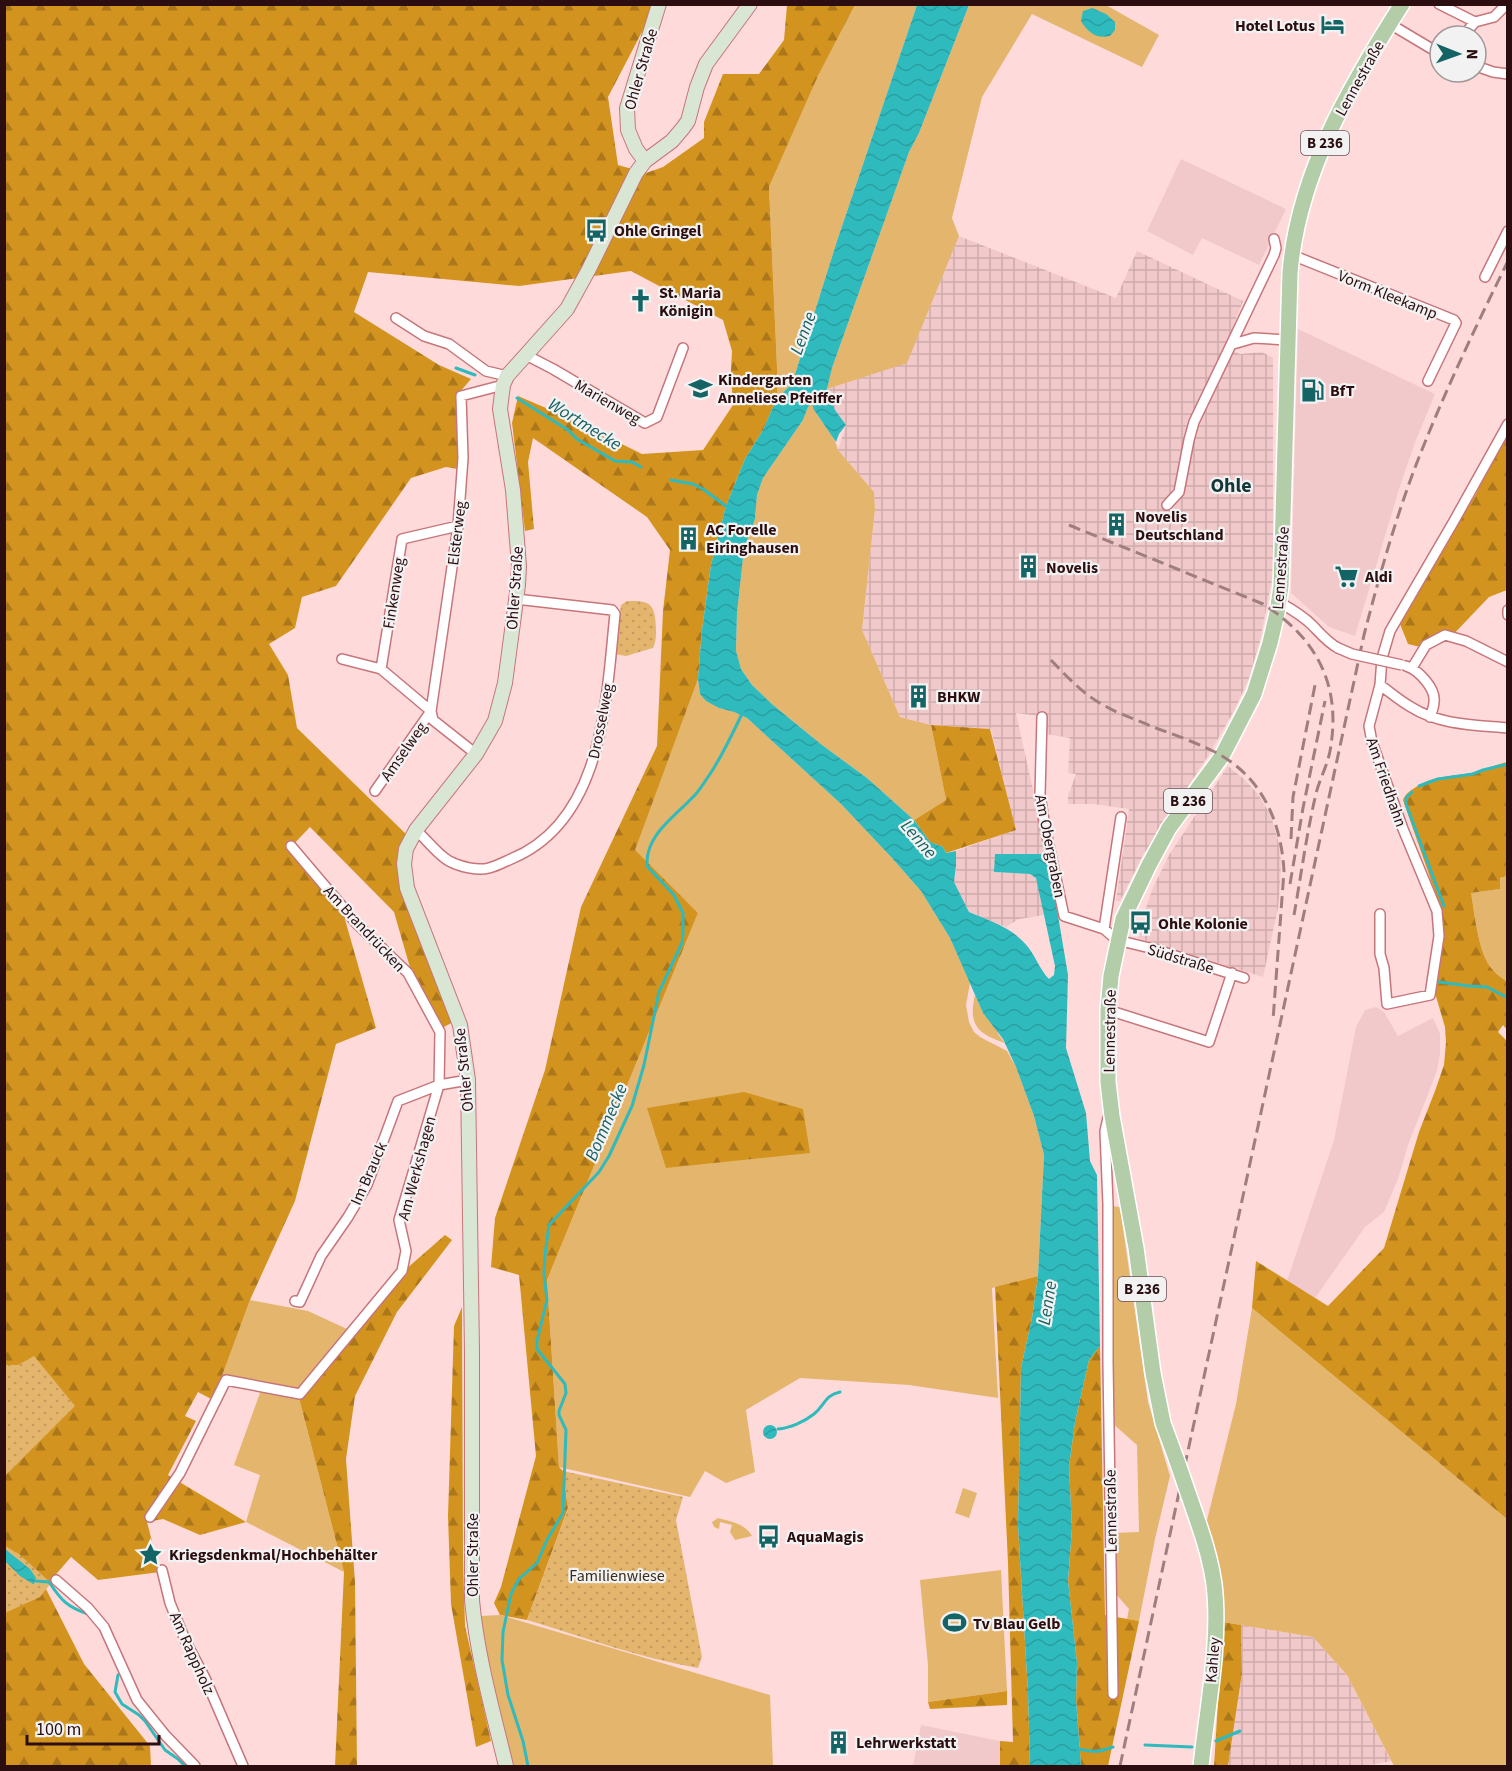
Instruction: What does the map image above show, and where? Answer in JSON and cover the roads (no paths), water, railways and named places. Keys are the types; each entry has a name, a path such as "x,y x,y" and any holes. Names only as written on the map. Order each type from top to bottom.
{"main road":[{"name":"Lennestraße","path":"1209,1554 1163,1423 1153,1373 1136,1248 1108,1082 1108,1010 1111,976 1117,940 1132,898 1169,828 1222,756 1254,694 1270,643 1279,602 1292,255 1301,207 1319,156 1358,78 1402,4"},
{"name":"Kahley","path":"1201,1767 1216,1622 1214,1583 1209,1554"}],"street":[{"name":"Ohler Straße","path":"645,162 636,149 628,130 627,108 659,4"},
{"path":"396,318 424,336 449,344 486,371 505,381 567,309 636,173 683,128 706,64 750,4"},
{"path":"1439,4 1474,22 1494,17 1507,4"},
{"path":"1390,24 1428,47"},
{"path":"1488,70 1508,74"},
{"path":"1485,277 1508,231"},
{"path":"1167,506 1179,492 1194,422 1274,255 1276,248 1274,239"},
{"name":"Vorm Kleekamp","path":"1292,255 1454,320 1456,323 1428,381"},
{"path":"1233,344 1254,338 1288,340"},
{"name":"Marienweg","path":"526,355 645,423 657,417 682,348"},
{"name":"Ohler Straße","path":"505,381 500,409 513,490 519,566 505,683 495,721 476,754 416,830 406,849 404,864 407,888 460,1025 468,1080 472,1600 473,1618 489,1698 506,1767"},
{"name":"Elsterweg","path":"431,711 458,526 463,458 461,396 505,381"},
{"name":"Am Friedhahn","path":"1380,914 1380,954 1384,969 1387,1004 1430,995 1439,936 1437,911 1403,829 1372,742 1369,726 1380,685 1382,658 1390,631 1508,424"},
{"name":"Finkenweg","path":"381,669 402,538 458,526"},
{"name":"Drosselweg","path":"416,830 449,861 467,868 488,868 522,854 551,833 574,804 593,763 605,711 615,614 612,610 516,599"},
{"path":"1279,602 1299,613 1328,643 1352,654 1407,666 1428,684 1435,700 1430,717"},
{"path":"1508,610 1508,615"},
{"path":"1407,666 1426,645 1445,635 1466,641 1508,662"},
{"name":"Amselweg","path":"342,659 381,669 431,711 433,720 476,754"},
{"path":"1380,685 1411,708 1430,717 1454,723 1508,728"},
{"name":"Amselweg","path":"375,791 431,711"},
{"name":"Am Obergraben","path":"1042,717 1040,795 1064,916 1104,929 1117,940"},
{"path":"1104,929 1121,817"},
{"name":"Am Brandrücken","path":"291,846 358,925 408,973 440,1032 439,1085"},
{"name":"Südstraße","path":"1117,940 1244,978"},
{"path":"1108,1010 1209,1042 1232,973"},
{"name":"Im Brauck","path":"295,1300 300,1302 321,1256 367,1185 398,1101 439,1085 468,1080"},
{"name":"Am Werkshagen","path":"150,1517 180,1473 226,1380 300,1394 402,1271 406,1251 399,1220 439,1085"},
{"name":"Lennestraße","path":"1112,1116 1108,1118 1106,1131 1113,1694"},
{"name":"Am Rappholz","path":"162,1570 171,1603 186,1642 205,1678 243,1767"},
{"path":"56,1580 88,1608 104,1627 137,1700 195,1767"}],"water":[{"name":"Lenne","path":"917,5 969,5 919,133 909,152 832,368 827,389 835,410 846,425 836,442 812,404 763,478 757,495 755,519 744,549 737,613 736,651 741,669 752,685 773,705 867,778 914,820 930,842 943,847 946,853 956,851 954,882 969,912 1001,926 1022,940 1049,979 1054,975 1055,966 1036,878 1030,874 994,872 995,854 1041,854 1049,862 1068,975 1066,1048 1086,1113 1090,1161 1097,1175 1100,1346 1089,1360 1075,1422 1069,1467 1072,1528 1068,1581 1077,1663 1076,1699 1081,1766 1030,1766 1018,1526 1021,1368 1038,1276 1044,1155 1034,1116 1003,1039 983,1013 950,938 921,891 841,804 747,718 706,701 700,694 698,679 711,565 726,506 745,459 763,430 777,398 792,384 837,241"},
{"path":"1092,8 1106,14 1115,22 1115,30 1110,36 1101,37 1093,34 1081,21 1083,11"},
{"path":"767,1425 773,1425 777,1432 773,1439 767,1439 763,1435 763,1429"},
{"path":"5,1549 30,1569 36,1578 34,1584 20,1576 5,1561"}],"waterway":[{"name":"Wortmecke","path":"456,368 475,375"},
{"name":"Wortmecke","path":"517,398 568,430 577,439 615,461 632,462 641,467"},
{"name":"Wortmecke","path":"671,480 693,484 727,507"},
{"name":"Bommecke","path":"528,1766 523,1741 508,1695 502,1660 503,1632 511,1594 519,1579 537,1563 563,1513 566,1430 559,1411 566,1393 565,1384 537,1349 547,1300 544,1274 549,1225 599,1172 609,1156 632,1106 644,1065 659,992 682,943 683,913 674,895 647,866 650,846 661,828 694,797 718,762 743,712"},
{"path":"1419,786 1438,779 1473,774 1508,764"},
{"path":"1412,792 1406,798 1406,804 1444,906"},
{"path":"1439,982 1487,987 1508,998"},
{"path":"778,1429 806,1420 818,1411 828,1398 840,1392"},
{"name":"Bommecke","path":"36,1581 49,1582 65,1602 88,1614"},
{"name":"Bommecke","path":"118,1675 115,1692 122,1704 139,1715 165,1750 185,1766"},
{"path":"1216,1741 1240,1731"},
{"path":"1145,1745 1192,1747"},
{"path":"1077,1749 1095,1751 1113,1747"}],"railway":[{"path":"1120,1766 1364,635 1388,549 1416,465 1437,413 1508,261"},
{"path":"1069,525 1263,604 1282,617 1311,648 1328,685 1333,727 1329,757 1316,792 1294,915"},
{"path":"1051,660 1077,686 1099,703 1213,751 1230,761 1256,786 1273,817 1282,852 1284,871 1273,1020"},
{"path":"1291,839 1293,797 1316,680"},
{"path":"1290,884 1325,701"}],"place":[{"name":"Hotel Lotus","path":"1333,25"},
{"name":"Ohle Gringel","path":"596,230"},
{"name":"St. Maria Königin","path":"641,301"},
{"name":"Kindergarten Anneliese Pfeiffer","path":"700,388"},
{"name":"BfT","path":"1312,390"},
{"name":"Novelis Deutschland","path":"1117,525"},
{"name":"AC Forelle Eiringhausen","path":"688,538"},
{"name":"Novelis","path":"1028,567"},
{"name":"Aldi","path":"1347,576"},
{"name":"BHKW","path":"919,696"},
{"name":"Ohle Kolonie","path":"1140,923"},
{"name":"AquaMagis","path":"769,1536"},
{"name":"Kriegsdenkmal/Hochbehälter","path":"151,1554"},
{"name":"Tv Blau Gelb","path":"955,1623"},
{"name":"Lehrwerkstatt","path":"838,1742"}],"district":[{"name":"Ohle","path":"1231,485"}],"park label":[{"name":"Familienwiese","path":"617,1575"}]}
